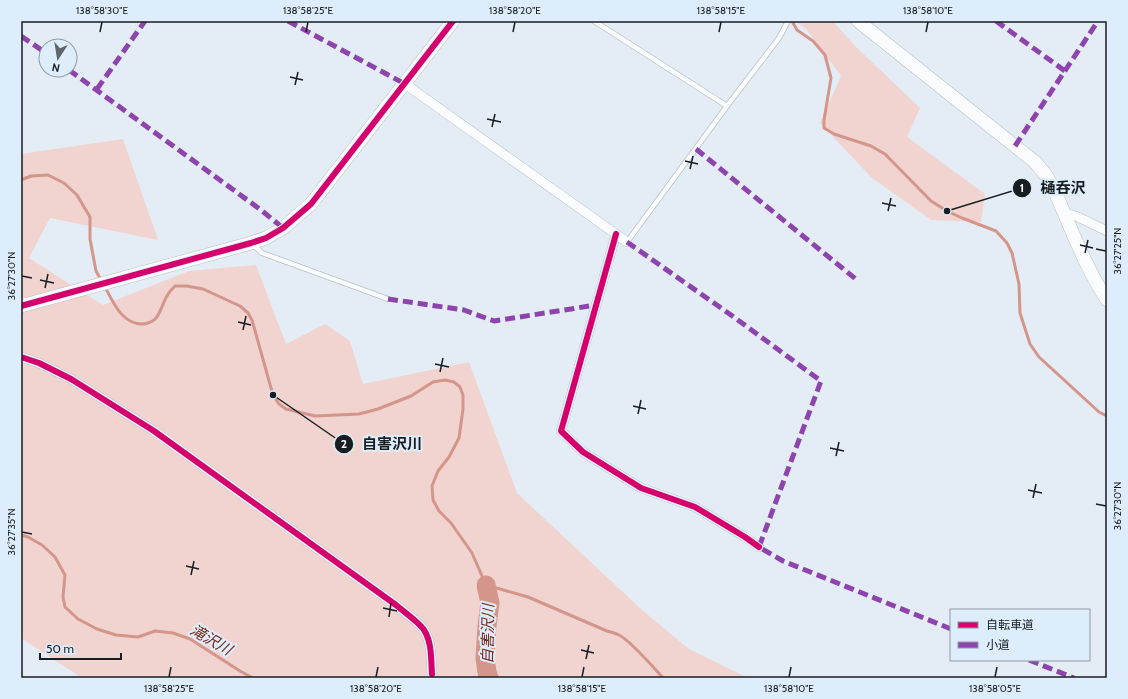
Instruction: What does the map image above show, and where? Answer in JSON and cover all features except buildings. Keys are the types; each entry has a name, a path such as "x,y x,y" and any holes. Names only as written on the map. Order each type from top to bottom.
{"street":[{"path":"21,306 251,244 266,238 283,228 311,204 453,21"},
{"path":"858,21 1035,162 1052,185 1088,266 1107,300"},
{"path":"405,84 627,242"},
{"path":"1065,213 1076,216 1107,231"},
{"path":"616,234 562,431 583,452 641,488 695,507 759,547"},
{"path":"21,357 39,363 71,378 154,430 396,604 424,629 428,637 432,674"}],"lane":[{"path":"594,21 727,106"},
{"path":"627,242 779,38 788,21"},
{"path":"251,244 262,253 388,300"}],"shaded area":[{"path":"796,21 833,21 854,45 920,108 907,137 985,194 981,222 931,220 871,177 820,123 841,76 807,30"},
{"path":"123,139 158,240 50,218 29,258 103,305 189,271 256,265 286,344 325,324 350,341 363,384 469,362 517,493 641,609 689,649 748,678 82,678 21,638 21,154"}],"waterway":[{"path":"792,21 797,30 813,41 825,55 831,78 824,128 834,134 871,146 885,154 931,201 962,218 996,231 1007,243 1012,253 1019,284 1020,313 1030,344 1039,357 1099,412 1107,416"},
{"name":"自害沢川","path":"21,180 31,176 48,175 64,183 77,195 90,217 90,239 96,271 101,280"},
{"name":"自害沢川","path":"105,287 119,311 129,320 142,324 156,318 168,295 175,286 187,286 203,289 240,306 248,313 252,320 273,395 279,404 286,409 315,416 359,414 378,409 411,396 433,382 445,380 454,382 460,387 463,395 463,409 459,438 449,457 438,471 432,486 433,500 439,511 451,523 472,553 486,585 528,597 619,635 636,649 663,678"},
{"name":"滝沢川","path":"21,535 28,537 42,545 55,557 65,575 63,597 65,607 78,619 97,629 116,635 138,637 155,631 173,633 190,639 253,678"},
{"name":"自害沢川","path":"486,585 490,603 485,658 489,678"}],"marked path":[{"path":"97,89 145,21"},
{"path":"288,21 405,84"},
{"path":"996,21 1065,71"},
{"path":"1015,146 1098,21"},
{"path":"21,36 38,48"},
{"path":"78,77 261,210 283,228"},
{"path":"696,149 857,280"},
{"path":"627,242 731,315 821,381 759,547 783,561 950,629"},
{"path":"388,299 464,310 494,321 596,305"},
{"path":"1032,661 1074,678"}],"cycle path":[{"path":"21,306 251,243 266,238 283,228 311,204 453,21"},
{"path":"616,234 561,431 583,452 641,488 695,507 759,547"},
{"path":"21,357 39,363 71,379 154,431 396,605 419,624 427,635 431,651 432,674"}],"place":[{"name":"樋呑沢","path":"947,211"},
{"name":"自害沢川","path":"273,395"}]}
